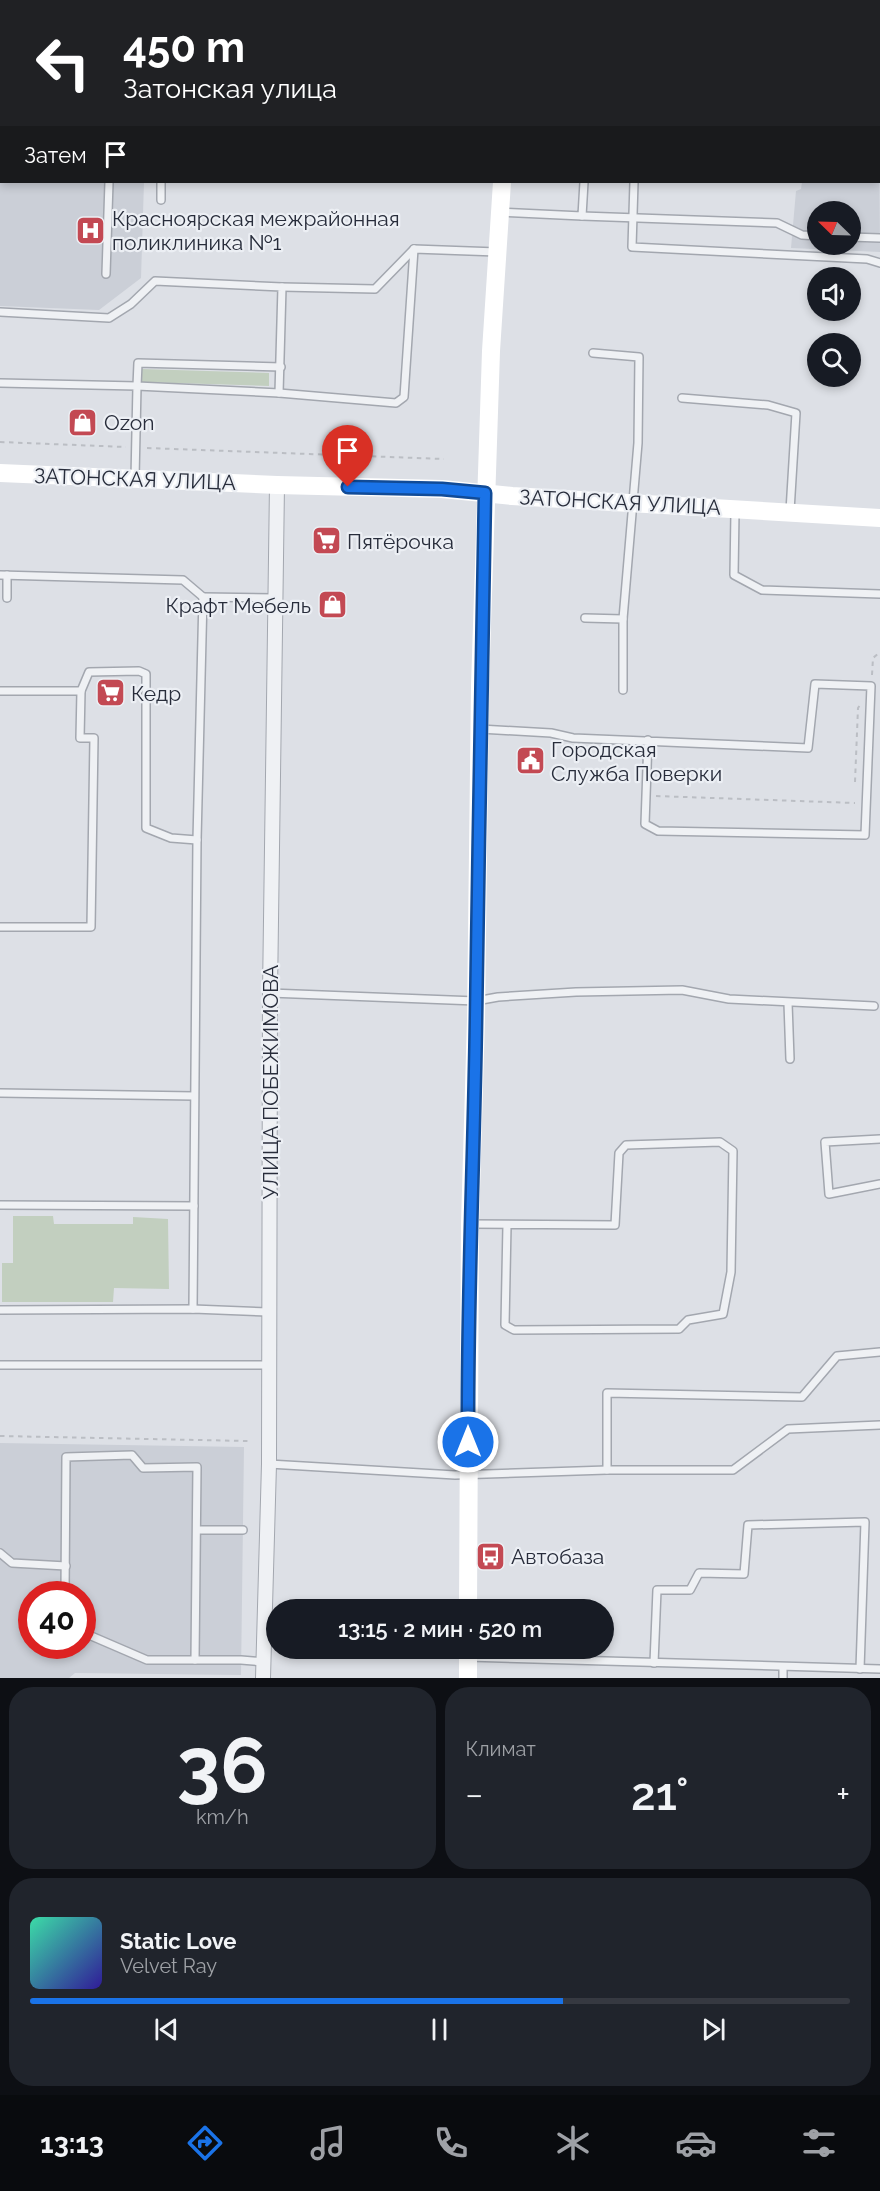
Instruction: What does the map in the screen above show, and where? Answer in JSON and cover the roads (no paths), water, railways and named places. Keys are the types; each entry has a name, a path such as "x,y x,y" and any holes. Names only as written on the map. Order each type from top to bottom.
{"street":[{"path":"468,1599 470,1224 485,493 502,183"},
{"name":"ЗАТОНСКАЯ УЛИЦА","path":"0,473 277,485 442,489 880,518"},
{"name":"УЛИЦА ПОБЕЖИМОВА","path":"263,1678 269,1464 270,993 277,485"},
{"path":"468,1659 468,1678"}],"lane":[{"path":"106,274 109,183"},
{"path":"161,183 161,200"},
{"path":"582,216 584,183"},
{"path":"634,183 632,248 867,259 880,262"},
{"path":"500,212 777,223 807,235"},
{"path":"861,237 880,238"},
{"path":"0,383 137,386 279,393 396,403 404,397 414,249"},
{"path":"0,312 109,318 131,304 155,281 375,289 414,249 498,252"},
{"path":"279,393 282,287"},
{"path":"592,353 639,357 638,443 623,619 623,690"},
{"path":"135,478 138,363 281,367"},
{"path":"682,398 768,405 796,413 790,512"},
{"path":"735,508 734,575 762,590 880,594"},
{"path":"7,598 4,575 183,580 203,597 274,598"},
{"path":"193,1310 197,840 203,597"},
{"path":"585,618 623,619"},
{"path":"0,927 91,927 94,738 80,738 81,691 89,672 139,671 146,674 146,828 171,838 197,840"},
{"path":"480,729 551,733 573,738 648,740 808,748 815,684 871,686 865,835 658,831 645,824 648,740"},
{"path":"0,691 81,691"},
{"path":"270,993 476,1001 498,997 576,992 682,990 729,999 874,1006"},
{"path":"788,1003 790,1059"},
{"path":"0,1093 194,1096"},
{"path":"880,1139 825,1142 829,1194 880,1184"},
{"path":"470,1224 615,1225 619,1153 626,1145 720,1142 732,1151 731,1272 723,1314 688,1320 679,1329 514,1330 505,1325 507,1225"},
{"path":"0,1205 194,1206"},
{"path":"0,1310 268,1312"},
{"path":"607,1470 607,1393 802,1396 837,1356 880,1352"},
{"path":"0,1365 268,1365"},
{"path":"269,1464 469,1474 607,1470 733,1470 788,1429 880,1425"},
{"path":"65,1581 66,1457 132,1455 144,1468 197,1467 195,1660"},
{"path":"654,1663 657,1590 690,1590 699,1573 744,1574 748,1525 865,1522 860,1668"},
{"path":"196,1530 243,1530"},
{"path":"0,1552 12,1563 66,1566"},
{"path":"96,1638 147,1660 264,1662"},
{"path":"580,1659 880,1669"},
{"path":"783,1667 783,1678"}],"place":[{"name":"Красноярская межрайонная поликлиника №1","path":"91,230"},
{"name":"Ozon","path":"83,422"},
{"name":"Пятёрочка","path":"326,541"},
{"name":"Крафт Мебель","path":"332,605"},
{"name":"Кедр","path":"110,693"},
{"name":"Городская Служба Поверки","path":"530,761"},
{"name":"Автобаза","path":"490,1556"}]}
